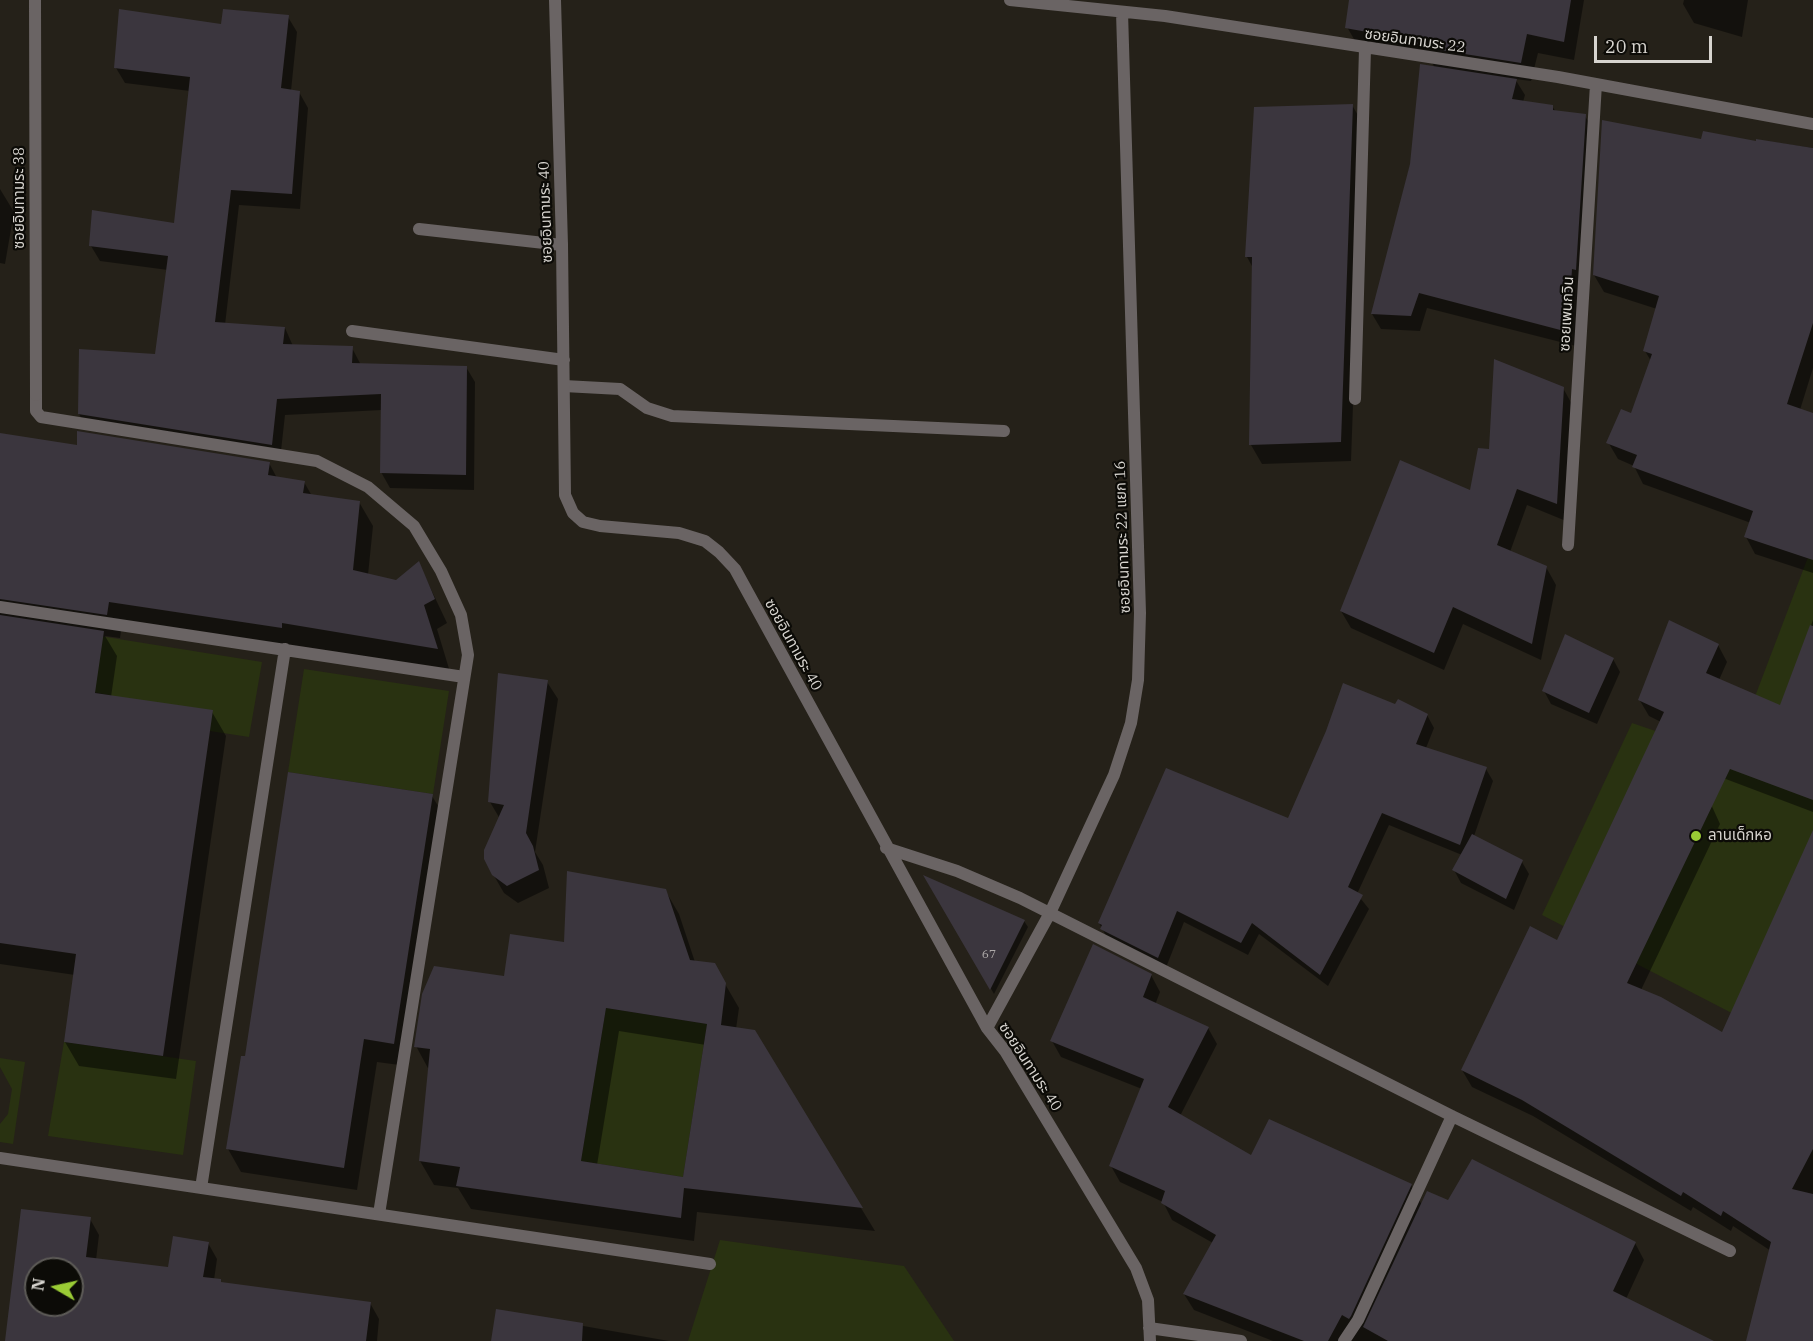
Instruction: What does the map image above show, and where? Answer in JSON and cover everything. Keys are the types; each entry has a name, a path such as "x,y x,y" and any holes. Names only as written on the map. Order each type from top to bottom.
{"street":[{"name":"ซอยอินทามระ 38","path":"35,0 36,411 41,417 317,461 368,487 414,526 441,571 461,615 468,655 464,677"},
{"name":"ซอยอินทามระ 40","path":"555,0 562,245 565,495 573,513 583,522 600,526 680,533 705,542 719,552 735,569 886,848 987,1028 1005,1051 1136,1268 1148,1300 1150,1335"},
{"name":"ซอยอินทามระ 22","path":"1010,0 1122,12 1596,84 1813,124"},
{"name":"ซอยอินทามระ 22 แยก 16","path":"987,1028 1050,913 1114,775 1131,723 1138,680 1140,613 1122,12"},
{"path":"1355,399 1365,49"},
{"name":"ซอยเพนกวิน","path":"1568,545 1596,84"},
{"path":"419,229 562,245"},
{"path":"352,331 564,360"},
{"path":"564,386 620,389 647,408 672,416 1004,431"},
{"path":"0,607 464,677 379,1214"},
{"path":"201,1188 285,650"},
{"path":"886,848 957,871 1050,913 1452,1116 1730,1251"},
{"path":"1344,1341 1358,1320 1452,1116"},
{"path":"0,1158 711,1264"},
{"path":"1150,1335 1241,1341"}],"green space":[{"name":"ลานเด็กหอ","path":"1813,544 1813,1055 1542,915 1632,723 1732,757"},
{"path":"0,620 262,662 249,737 210,731 109,695 0,673"},
{"path":"304,669 449,691 433,794 288,772"},
{"path":"606,1008 707,1024 683,1177 581,1161"},
{"path":"64,1042 196,1061 183,1155 48,1136"},
{"path":"0,1058 25,1062 13,1144 0,1142 0,1124 8,1114 12,1089 0,1067"},
{"path":"720,1240 904,1266 954,1341 688,1341"}],"building":[{"path":"1349,0 1571,0 1564,42 1527,34 1521,63 1421,47 1422,45 1372,37 1373,33 1345,28"},
{"path":"119,9 221,24 223,9 289,15 281,88 300,91 292,194 231,190 215,322 285,327 283,344 353,346 352,363 467,366 466,475 380,473 381,394 277,399 272,445 78,414 79,349 155,354 168,256 89,246 92,210 174,223 190,77 114,68"},
{"path":"1420,64 1517,79 1512,99 1553,105 1553,110 1586,114 1576,270 1572,269 1568,332 1419,293 1411,316 1371,314 1410,164"},
{"path":"1353,104 1341,442 1249,445 1252,257 1245,257 1254,107"},
{"path":"1602,120 1701,139 1703,131 1813,148 1813,323 1787,404 1813,413 1813,560 1744,537 1753,511 1632,467 1637,455 1606,443 1621,409 1631,413 1652,354 1643,351 1659,296 1593,275"},
{"path":"1494,359 1564,387 1557,504 1517,489 1497,545 1547,566 1532,644 1453,607 1434,653 1340,611 1400,460 1470,490 1478,448 1489,449"},
{"path":"77,431 270,462 268,475 305,481 303,493 360,501 353,570 396,580 419,561 435,599 424,605 438,649 282,623 282,628 109,602 107,615 0,599 0,433 77,445"},
{"path":"0,615 104,631 95,693 213,710 163,1056 64,1042 76,954 0,943"},
{"path":"1669,620 1719,644 1706,673 1780,705 1810,625 1813,626 1813,800 1730,769 1627,983 1661,997 1722,1032 1813,830 1813,1149 1792,1189 1813,1194 1813,1341 1746,1341 1771,1242 1723,1211 1721,1216 1683,1192 1681,1196 1522,1100 1461,1070 1530,926 1557,940 1664,712 1638,700"},
{"path":"1565,634 1614,658 1589,713 1542,691"},
{"path":"498,673 548,680 526,833 533,846 539,870 507,886 492,875 484,859 484,850 504,805 488,802"},
{"path":"1343,683 1395,704 1398,699 1428,714 1416,744 1487,767 1460,845 1382,813 1348,887 1363,895 1320,975 1252,923 1241,943 1177,911 1158,958 1100,929 1102,925 1098,923 1166,768 1288,818 1326,731"},
{"path":"288,772 433,794 394,1044 364,1039 344,1168 226,1149 241,1056 245,1056"},
{"path":"1472,834 1523,860 1506,899 1452,870"},
{"path":"567,871 666,889 690,960 715,963 726,983 721,1025 755,1030 863,1208 684,1188 681,1218 456,1186 460,1167 419,1161 430,1049 414,1047 422,994 434,966 504,976 510,934 564,942","holes":["606,1008 707,1024 683,1177 581,1161"]},
{"path":"923,875 1025,920 990,990"},
{"path":"1093,944 1152,974 1143,997 1209,1027 1168,1107 1251,1155 1269,1119 1412,1184 1351,1316 1349,1319 1342,1315 1328,1341 1304,1341 1183,1294 1216,1235 1161,1203 1165,1191 1109,1166 1144,1079 1050,1041"},
{"path":"1472,1159 1636,1242 1613,1291 1714,1341 1388,1341 1363,1327 1427,1191 1448,1200"},
{"path":"21,1209 91,1217 86,1257 168,1267 173,1236 209,1242 203,1277 221,1279 221,1282 371,1302 366,1341 5,1341"},
{"path":"496,1309 583,1323 582,1341 491,1341"}],"place":[{"name":"ลานเด็กหอ","path":"1696,836"}]}
